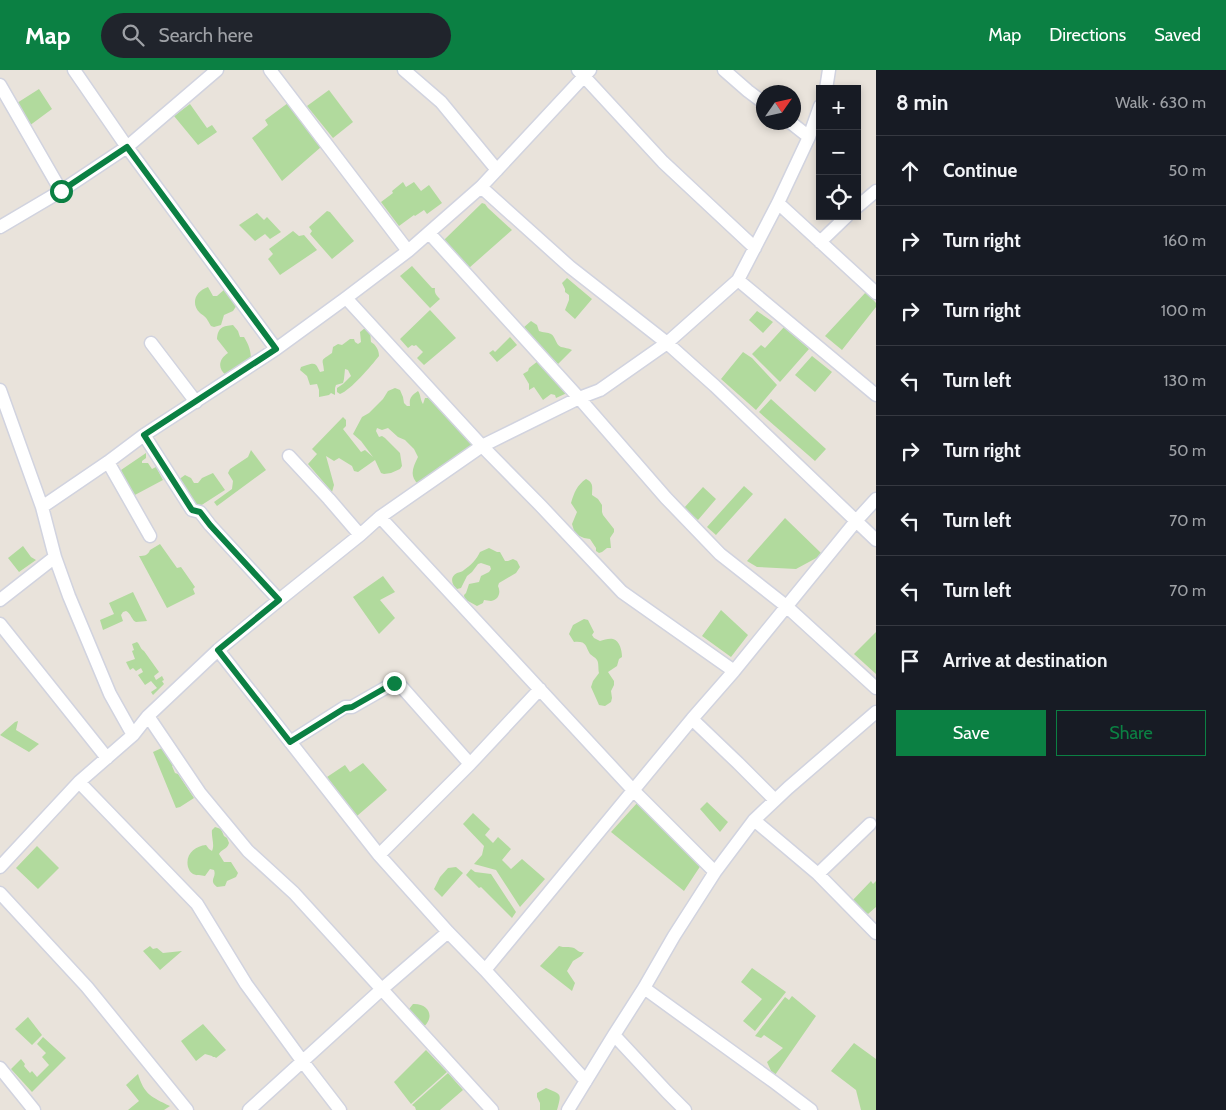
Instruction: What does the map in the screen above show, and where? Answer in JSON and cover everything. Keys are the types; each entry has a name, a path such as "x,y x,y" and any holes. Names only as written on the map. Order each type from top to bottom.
{"street":[{"path":"74,70 127,147 276,349"},
{"path":"0,227 61,191 127,147 217,70"},
{"path":"270,70 408,251"},
{"path":"404,70 441,102 498,170"},
{"path":"724,70 756,97"},
{"path":"827,85 829,70"},
{"path":"42,507 144,435 276,349 408,251 498,170 584,72 663,162 755,248"},
{"path":"0,84 61,191"},
{"path":"0,867 79,782 133,735 148,716 218,650 380,517 482,446 579,398 600,390 667,343 738,280 778,204 809,137 816,117"},
{"path":"800,130 809,137"},
{"path":"481,187 570,267 667,343 715,386 876,540"},
{"path":"861,204 876,191"},
{"path":"778,204 876,293"},
{"path":"820,242 843,220"},
{"path":"429,233 579,398 666,498 720,554 786,606 876,688"},
{"path":"738,280 876,395"},
{"path":"346,298 482,446 622,592 734,672"},
{"path":"151,343 196,402"},
{"path":"0,390 42,507 55,557 69,596 106,685 133,735"},
{"path":"144,435 192,510 200,512 279,600"},
{"path":"289,456 329,498 360,535"},
{"path":"108,462 150,536"},
{"path":"485,970 692,719 734,672 856,520 876,499"},
{"path":"380,517 633,790 715,872"},
{"path":"0,600 55,557"},
{"path":"0,624 107,758"},
{"path":"218,650 380,855 448,932 586,1081"},
{"path":"290,742 345,708 352,707 394,683 400,685 470,764"},
{"path":"380,855 470,764 540,689"},
{"path":"568,1110 715,872 754,820 876,712"},
{"path":"148,716 200,793 248,851 294,893 492,1110"},
{"path":"692,719 775,800"},
{"path":"79,782 197,904 246,984 340,1110"},
{"path":"754,820 818,874 876,933"},
{"path":"818,874 870,824"},
{"path":"0,893 87,987 187,1110"},
{"path":"249,1110 382,989 448,932"},
{"path":"644,988 810,1110"},
{"path":"614,1035 685,1110"},
{"path":"0,1068 34,1110"}],"green space":[{"path":"39,89 52,109 29,126 17,103"},
{"path":"329,90 353,122 333,138 307,106"},
{"path":"288,103 321,147 282,181 252,138 268,125 265,120"},
{"path":"190,104 207,128 212,125 217,132 198,145 174,116"},
{"path":"403,182 406,187 414,182 421,191 429,185 442,203 427,214 424,210 414,215 399,226 381,202"},
{"path":"482,203 512,230 469,268 444,240"},
{"path":"327,211 330,212 354,241 332,259 310,234 312,231 309,227"},
{"path":"257,213 264,220 267,217 281,232 270,239 265,234 255,241 239,225"},
{"path":"293,231 299,236 304,235 317,250 280,275 268,259 273,254 269,249"},
{"path":"412,266 432,288 435,288 435,293 440,299 430,308 400,276"},
{"path":"567,278 592,299 575,319 565,310 569,295 565,292 562,283"},
{"path":"208,287 213,296 217,296 225,289 237,305 233,311 224,315 221,325 214,327 211,326 195,305 200,291"},
{"path":"866,292 876,303 876,307 842,350 825,336"},
{"path":"430,310 456,338 424,365 417,358 423,352 416,345 408,348 400,339"},
{"path":"757,311 773,322 763,333 749,320"},
{"path":"531,321 537,325 539,331 553,335 559,346 572,350 558,364 523,328"},
{"path":"233,325 240,337 244,337 250,351 251,360 226,375 221,369 220,364 228,353 217,339 222,328"},
{"path":"784,327 809,349 780,382 752,354 761,345 765,348"},
{"path":"365,328 370,332 371,342 377,348 379,356 345,392 340,394 337,392 337,388 343,384 351,376 348,370 345,369 343,383 336,385 335,395 331,393 319,397 317,384 310,385 307,376 300,370 301,367 314,364 317,365 320,372 324,371 323,360 332,353 333,347 338,344 342,345 350,339 354,339 358,344 361,342 360,332"},
{"path":"510,337 517,345 497,362 489,353 493,350 495,352"},
{"path":"743,352 752,358 777,385 756,410 721,379"},
{"path":"812,356 832,372 815,392 795,375"},
{"path":"538,361 567,393 556,398 555,395 551,394 543,400 534,387 529,390 529,384 523,374"},
{"path":"395,388 400,390 404,403 407,406 410,406 411,397 418,391 423,404 425,398 432,398 472,443 471,445 464,452 439,467 435,477 418,484 413,478 413,468 418,457 414,449 388,428 382,430 377,428 376,431 379,437 385,438 400,453 402,466 400,469 391,473 381,473 375,460 358,472 354,471 352,466 339,458 334,461 326,456 334,485 332,492 308,464 317,454 312,449 343,417 346,420 346,426 343,429 361,452 365,450 373,457 353,434 362,417 369,413 383,399 388,391"},
{"path":"771,399 826,449 815,461 759,412"},
{"path":"251,450 266,470 217,506 214,502 232,489 233,481 228,473 230,469 248,457"},
{"path":"146,453 146,458 142,463 148,463 152,469 156,467 163,480 133,496 121,470"},
{"path":"213,473 225,490 197,508 178,480 185,475 191,478 194,483 198,483 202,478"},
{"path":"586,479 591,484 592,495 602,505 603,515 614,529 610,538 611,548 607,548 599,553 590,539 575,534 572,524 577,512 571,503 572,499 578,487"},
{"path":"744,486 753,494 716,535 707,527"},
{"path":"703,487 716,499 698,520 684,508"},
{"path":"785,518 821,553 820,556 796,569 757,567 747,561"},
{"path":"160,544 177,568 181,567 195,587 193,589 195,594 167,608 139,556 146,555"},
{"path":"23,546 31,557 36,560 19,572 8,558"},
{"path":"489,548 500,552 505,561 513,559 517,561 520,567 516,573 499,583 499,593 496,599 491,601 484,600 483,603 477,606 465,601 464,595 469,584 479,582 481,576 489,572 490,566 478,564 467,576 461,588 457,589 455,587 452,579 454,575 463,571 471,564 480,552"},
{"path":"383,576 395,592 380,600 395,618 379,634 353,597"},
{"path":"133,592 147,621 136,622 126,611 121,615 123,621 103,630 100,620 114,614 109,603"},
{"path":"721,610 748,635 731,657 702,636"},
{"path":"584,619 588,620 594,632 592,635 594,638 600,641 613,639 619,644 621,649 622,657 619,659 617,666 608,672 614,681 614,685 611,691 611,702 605,706 599,705 591,687 599,673 597,660 590,654 585,645 581,642 574,642 569,634 573,625"},
{"path":"876,632 876,674 854,654"},
{"path":"137,642 159,672 154,676 156,680 162,676 164,680 162,681 164,684 153,695 151,692 157,688 151,681 145,685 138,675 143,672 141,668 136,671 133,668 130,670 126,662 135,659 132,644"},
{"path":"18,721 16,730 39,744 29,752 0,735"},
{"path":"164,747 175,764 172,766 175,773 178,774 194,798 176,808 153,752"},
{"path":"363,763 387,790 357,816 327,777 345,765 350,772"},
{"path":"638,802 701,865 684,891 611,832"},
{"path":"707,802 728,822 720,832 700,809"},
{"path":"473,813 490,829 485,835 493,843 498,837 511,849 502,860 511,869 522,859 545,879 520,907 496,870 474,864 482,855 484,846 463,824"},
{"path":"215,827 221,829 229,843 219,854 224,862 231,862 238,873 236,877 227,881 225,886 217,887 213,883 214,870 210,869 205,876 195,875 189,870 187,862 189,855 198,847 206,845 212,851 212,830"},
{"path":"37,846 59,868 38,889 16,868"},
{"path":"456,867 463,873 442,897 434,889 440,877 448,868"},
{"path":"471,869 475,872 491,874 516,912 512,918 466,875"},
{"path":"871,881 873,884 876,881 876,907 868,914 851,902"},
{"path":"150,946 153,949 157,948 163,953 182,951 160,970 143,951"},
{"path":"559,946 572,947 579,952 584,952 573,961 567,971 575,983 572,991 540,966"},
{"path":"752,968 786,992 755,1031 743,1021 762,999 741,982"},
{"path":"792,996 816,1016 775,1075 772,1073 767,1062 783,1048 764,1035 761,1038 755,1036 785,997 789,1000"},
{"path":"413,1004 423,1006 429,1012 429,1020 422,1028 409,1016 409,1009"},
{"path":"28,1017 42,1035 32,1045 15,1029"},
{"path":"203,1024 226,1050 216,1058 205,1054 196,1061 181,1041"},
{"path":"43,1037 66,1058 32,1092 11,1069 21,1059 30,1073 32,1071 37,1077 49,1065 42,1057 46,1053 37,1044"},
{"path":"854,1043 876,1059 876,1110 861,1110 856,1090 831,1071"},
{"path":"426,1050 447,1072 411,1104 394,1082"},
{"path":"448,1073 463,1090 440,1110 416,1110 412,1105"},
{"path":"138,1074 149,1094 170,1106 164,1110 128,1110 139,1101 126,1085"},
{"path":"546,1088 555,1092 560,1097 557,1110 540,1110 537,1093"}],"route":[{"path":"61,191 127,147 276,349 144,435 192,510 200,512 279,600 218,650 290,742 345,708 352,707 394,683"}]}
